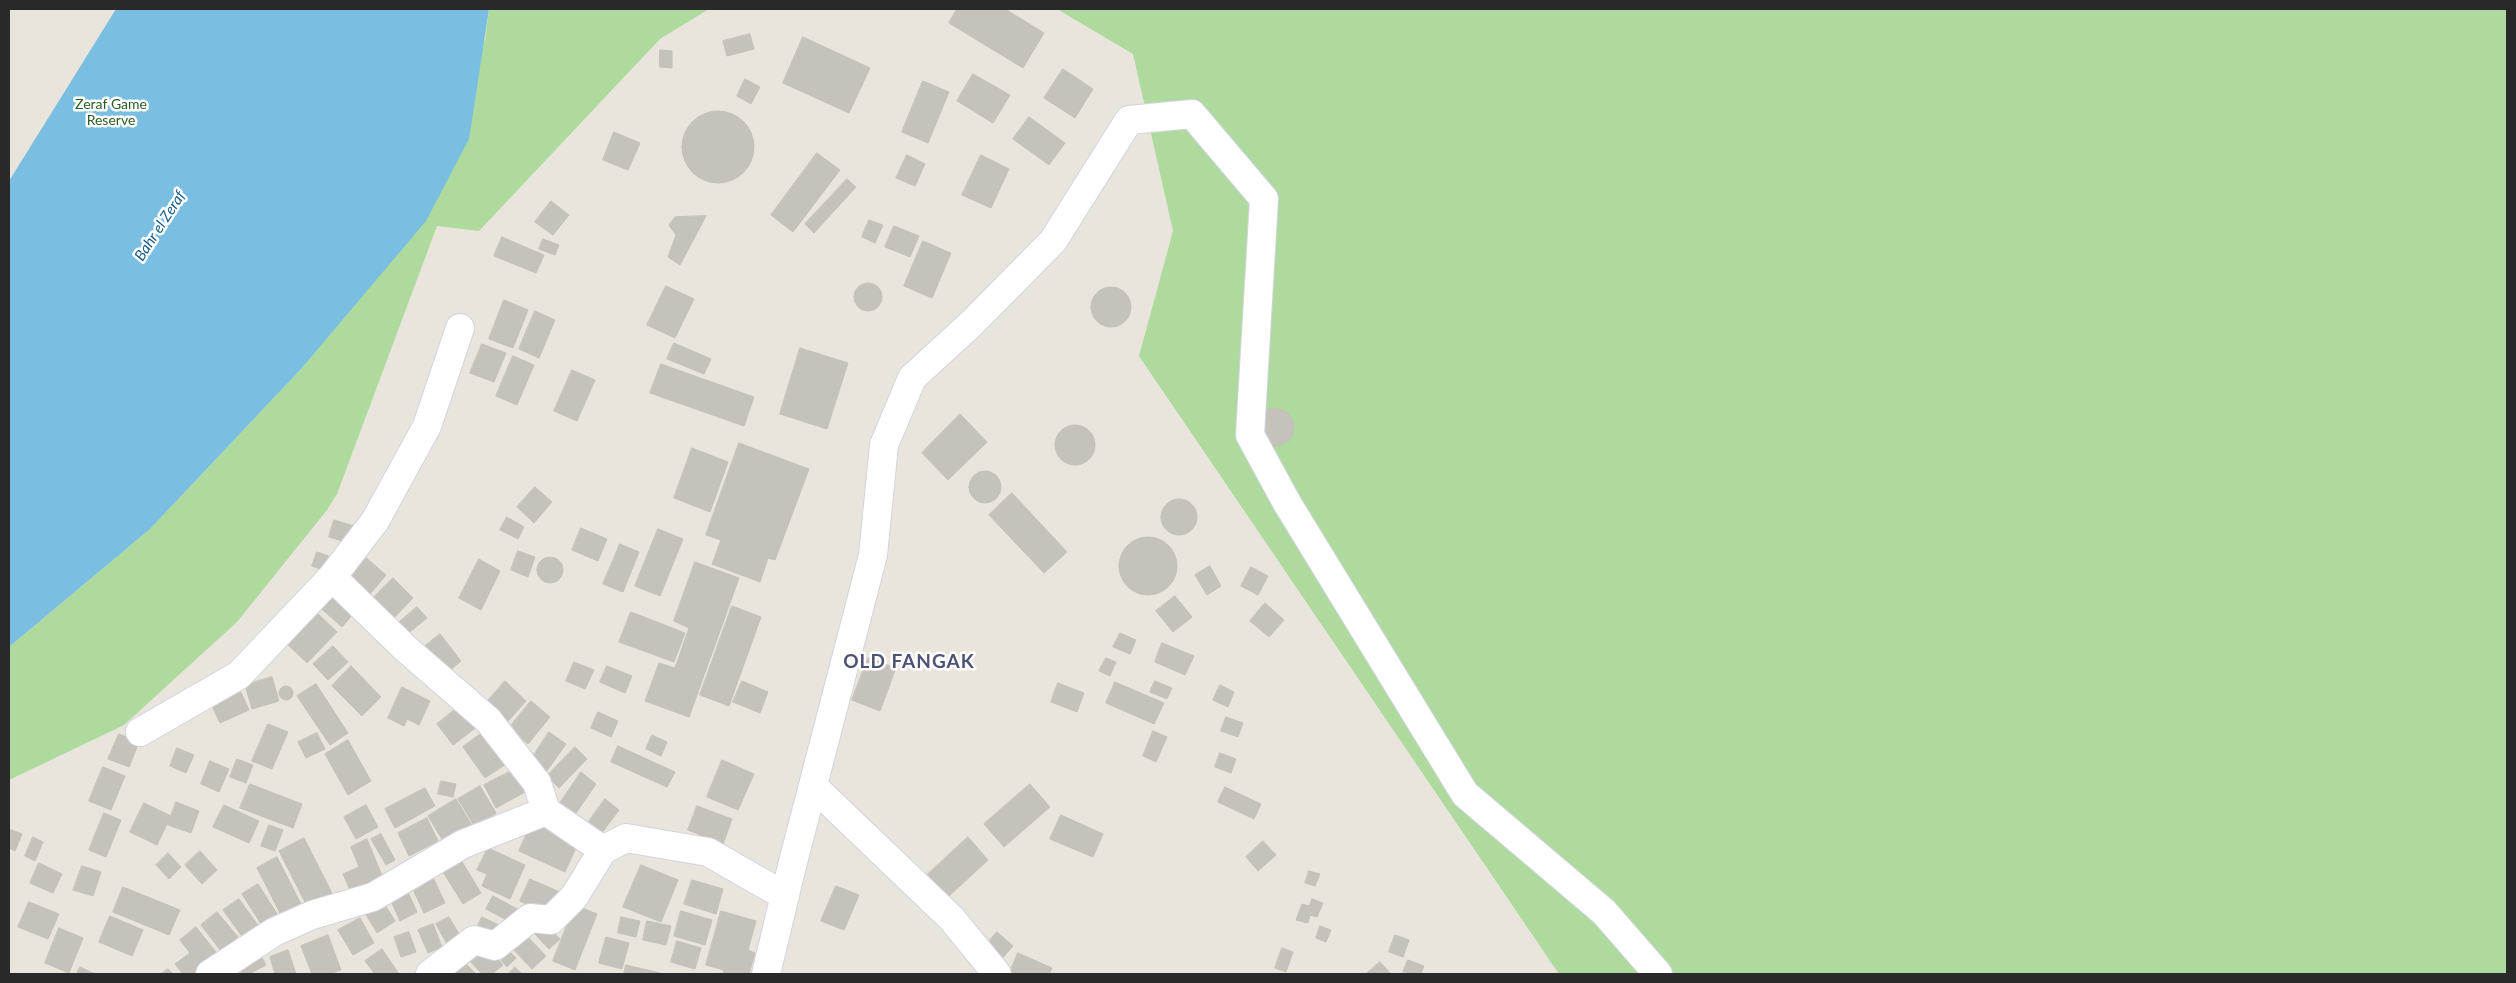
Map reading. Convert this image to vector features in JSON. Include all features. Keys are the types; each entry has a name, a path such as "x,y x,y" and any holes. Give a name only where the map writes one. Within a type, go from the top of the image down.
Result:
{"street":[{"path":"766,974 873,555 884,446 912,378 972,323 1053,241 1129,120 1192,114 1264,199 1250,434 1282,494 1465,794 1604,912 1658,974"},
{"path":"140,732 239,675 332,577 376,521 427,426 460,328"},
{"path":"332,577 405,648 488,720 537,783 546,811 603,850"},
{"path":"813,786 952,919 997,974"},
{"path":"210,974 274,932 312,916 373,897 463,844 546,811"},
{"path":"430,974 474,940 495,946 530,918 551,920 574,897 603,850 626,838 708,852 785,896"}],"green space":[{"path":"489,9 709,9 660,39 479,231 437,226 337,494 327,510 237,622 124,725 9,780 9,647 150,529 301,369 358,300 485,40"},
{"path":"1057,9 2507,9 2507,974 1559,974 1139,356 1173,231 1133,54"}],"water":[{"name":"Bahr el Zeraf","path":"116,9 489,9 469,139 426,221 301,369 150,529 9,647 9,181"}],"building":[{"path":"957,9 1005,9 1044,33 1023,68 949,23"},
{"path":"750,34 754,49 727,56 723,41"},
{"path":"803,37 870,68 849,113 783,83"},
{"path":"660,50 672,51 672,68 660,67"},
{"path":"1063,69 1093,89 1075,118 1044,98"},
{"path":"973,74 1010,95 993,123 957,101"},
{"path":"745,79 760,87 751,104 737,96"},
{"path":"923,81 949,92 928,143 902,132"},
{"path":"718,111 738,117 748,127 754,147 748,167 738,177 718,183 698,177 688,167 682,147 688,127 698,117"},
{"path":"1029,117 1065,143 1049,165 1013,139"},
{"path":"614,132 640,143 628,170 603,160"},
{"path":"817,153 840,170 793,232 771,215"},
{"path":"907,155 925,164 915,186 896,178"},
{"path":"981,155 1009,169 991,208 962,195"},
{"path":"847,179 856,187 814,233 805,224"},
{"path":"551,201 569,215 553,235 535,222"},
{"path":"706,216 680,265 668,257 676,235 669,225 675,217"},
{"path":"869,220 883,225 875,243 862,237"},
{"path":"894,226 919,236 910,257 885,247"},
{"path":"502,237 544,255 536,273 494,256"},
{"path":"543,239 559,245 555,255 539,249"},
{"path":"923,241 951,253 932,298 904,286"},
{"path":"868,283 878,287 882,297 878,307 868,311 858,307 854,297 858,287"},
{"path":"666,286 694,299 675,338 647,325"},
{"path":"1111,287 1125,293 1131,307 1125,321 1111,327 1097,321 1091,307 1097,293"},
{"path":"504,300 528,310 513,348 489,339"},
{"path":"535,311 555,320 539,358 519,349"},
{"path":"674,343 711,359 704,374 667,359"},
{"path":"482,344 506,353 494,382 470,373"},
{"path":"800,348 848,363 827,429 780,414"},
{"path":"513,356 534,365 517,405 496,396"},
{"path":"661,364 754,397 744,426 650,393"},
{"path":"572,370 595,380 577,421 554,411"},
{"path":"1271,408 1288,413 1294,424 1289,441 1278,446 1266,444 1260,416"},
{"path":"960,414 987,442 948,480 922,453"},
{"path":"1079,425 1086,428 1092,434 1095,445 1094,453 1086,462 1079,465 1071,465 1064,462 1056,453 1055,441 1058,434 1067,426"},
{"path":"739,443 809,469 775,560 768,558 760,582 712,564 721,540 706,535"},
{"path":"692,448 728,462 710,512 674,498"},
{"path":"985,471 991,472 996,476 1000,481 1000,493 996,498 991,502 985,503 979,502 974,498 970,493 969,487 970,481 974,476 979,472"},
{"path":"535,487 552,502 534,523 517,507"},
{"path":"1012,493 1067,552 1044,573 989,515"},
{"path":"1179,499 1186,500 1192,504 1196,510 1196,524 1192,530 1186,534 1179,535 1172,534 1166,530 1162,524 1161,517 1162,510 1166,504 1172,500"},
{"path":"507,517 524,527 518,539 500,530"},
{"path":"334,520 354,526 349,543 329,537"},
{"path":"581,528 607,539 598,561 572,550"},
{"path":"658,529 683,539 660,596 635,586"},
{"path":"1148,537 1159,539 1169,545 1175,555 1177,566 1175,577 1169,587 1159,593 1148,595 1137,593 1127,587 1121,577 1119,566 1121,555 1127,545 1137,539"},
{"path":"620,544 639,552 623,592 603,584"},
{"path":"518,551 535,557 528,577 511,570"},
{"path":"317,552 331,557 326,571 312,566"},
{"path":"364,556 386,575 366,599 344,579"},
{"path":"550,557 559,561 563,570 559,579 550,583 541,579 537,570 541,561"},
{"path":"479,559 500,571 481,610 459,598"},
{"path":"695,562 739,578 689,717 645,701 659,663 675,668 689,628 674,621"},
{"path":"1210,566 1221,586 1207,595 1195,575"},
{"path":"1251,567 1268,576 1258,595 1241,586"},
{"path":"393,578 413,598 388,624 368,603"},
{"path":"331,585 358,608 342,627 315,603"},
{"path":"1175,596 1192,617 1173,632 1156,611"},
{"path":"1265,603 1284,620 1269,637 1250,621"},
{"path":"732,606 761,617 729,706 700,695"},
{"path":"417,607 427,618 406,635 397,624"},
{"path":"314,610 337,632 307,663 284,641"},
{"path":"631,612 685,633 674,662 619,642"},
{"path":"1120,633 1136,640 1130,654 1113,647"},
{"path":"440,634 461,661 442,677 420,650"},
{"path":"1162,643 1194,656 1185,675 1155,662"},
{"path":"333,646 348,662 328,680 313,664"},
{"path":"868,658 896,668 880,711 852,700"},
{"path":"1106,658 1116,662 1110,676 1099,671"},
{"path":"574,662 594,670 585,689 566,681"},
{"path":"351,666 381,697 362,716 332,686"},
{"path":"607,666 632,676 625,693 600,682"},
{"path":"272,677 279,701 252,709 245,685"},
{"path":"505,681 526,701 502,728 481,709"},
{"path":"742,681 768,692 760,713 733,702"},
{"path":"1155,681 1172,688 1167,699 1150,692"},
{"path":"1115,682 1164,703 1154,724 1106,703"},
{"path":"1058,683 1084,693 1077,712 1051,702"},
{"path":"316,684 348,733 330,745 297,696"},
{"path":"1220,685 1234,692 1228,707 1213,700"},
{"path":"283,686 289,686 293,693 289,700 283,700 279,696 279,690"},
{"path":"402,687 430,701 419,725 407,719 404,726 388,718"},
{"path":"241,692 249,710 220,723 212,706"},
{"path":"531,701 550,717 528,744 509,728"},
{"path":"462,704 478,726 453,745 437,724"},
{"path":"598,712 618,721 611,737 591,728"},
{"path":"1226,717 1243,723 1238,737 1221,731"},
{"path":"268,724 288,732 272,769 252,761"},
{"path":"1153,731 1167,737 1156,762 1143,756"},
{"path":"483,732 506,764 485,778 463,747"},
{"path":"549,732 566,744 544,775 528,764"},
{"path":"317,733 325,749 306,758 298,742"},
{"path":"119,734 139,742 129,767 108,759"},
{"path":"652,735 667,742 661,756 646,749"},
{"path":"348,740 371,781 348,795 325,754"},
{"path":"618,746 675,772 667,787 611,762"},
{"path":"575,747 587,759 559,788 547,776"},
{"path":"177,748 194,755 186,773 170,766"},
{"path":"1220,753 1236,759 1231,773 1215,767"},
{"path":"237,759 253,765 246,783 230,777"},
{"path":"722,760 754,774 738,810 707,797"},
{"path":"210,761 229,769 219,792 201,784"},
{"path":"103,767 125,776 111,810 89,801"},
{"path":"513,770 525,792 496,808 484,785"},
{"path":"581,772 596,784 572,819 556,809"},
{"path":"441,781 456,784 453,797 438,794"},
{"path":"250,784 302,804 293,828 240,808"},
{"path":"1030,784 1050,807 1004,847 984,824"},
{"path":"480,786 496,813 475,827 458,799"},
{"path":"1225,787 1261,804 1254,819 1218,802"},
{"path":"425,788 435,806 395,828 385,809"},
{"path":"456,799 473,827 445,844 428,816"},
{"path":"605,799 619,810 595,842 582,831"},
{"path":"176,802 199,811 191,833 168,825"},
{"path":"144,803 171,816 157,845 130,832"},
{"path":"224,805 259,821 249,843 213,827"},
{"path":"366,805 378,827 356,839 344,817"},
{"path":"697,806 732,819 723,844 688,830"},
{"path":"104,813 121,820 106,857 89,850"},
{"path":"1061,815 1103,834 1093,857 1050,839"},
{"path":"427,818 438,841 409,856 398,833"},
{"path":"532,822 578,843 565,872 519,851"},
{"path":"269,825 283,830 275,851 261,846"},
{"path":"9,829 22,834 15,851 9,848"},
{"path":"381,834 395,860 386,865 371,839"},
{"path":"33,837 43,842 35,861 25,856"},
{"path":"968,837 988,860 948,897 927,875"},
{"path":"304,838 333,895 308,908 279,851"},
{"path":"367,839 383,878 351,892 343,874 359,867 351,847"},
{"path":"1263,841 1276,855 1258,871 1246,857"},
{"path":"488,848 525,865 510,899 482,886 487,874 477,870"},
{"path":"200,851 217,870 202,884 185,865"},
{"path":"168,853 181,867 169,879 156,865"},
{"path":"277,857 301,904 281,915 257,868"},
{"path":"461,860 481,893 463,904 443,872"},
{"path":"39,863 62,874 53,893 30,883"},
{"path":"641,865 678,880 661,922 623,907"},
{"path":"82,866 101,872 93,896 73,890"},
{"path":"1309,871 1320,874 1315,886 1305,883"},
{"path":"431,873 445,903 424,913 410,883"},
{"path":"530,879 560,892 549,915 520,901"},
{"path":"692,880 723,889 716,914 684,904"},
{"path":"258,884 279,917 263,927 242,894"},
{"path":"405,886 417,912 400,921 388,894"},
{"path":"836,886 859,895 844,930 821,921"},
{"path":"123,887 180,910 169,935 113,912"},
{"path":"493,896 521,911 514,924 486,909"},
{"path":"239,899 260,928 244,939 223,910"},
{"path":"1312,899 1323,903 1317,917 1310,915 1308,923 1296,920 1302,904 1309,906"},
{"path":"382,900 395,921 377,933 364,911"},
{"path":"29,902 59,914 48,939 18,927"},
{"path":"575,905 597,914 575,970 553,961"},
{"path":"681,911 712,920 705,945 674,936"},
{"path":"721,911 756,921 748,950 755,953 749,974 723,974 724,970 706,965"},
{"path":"217,912 238,937 221,951 201,925"},
{"path":"110,916 143,930 132,956 99,942"},
{"path":"449,917 462,939 448,946 436,924"},
{"path":"482,917 501,926 492,945 473,935"},
{"path":"621,917 640,921 636,937 618,933"},
{"path":"360,918 374,943 353,955 338,930"},
{"path":"541,920 560,939 549,949 531,930"},
{"path":"647,921 671,926 666,945 643,940"},
{"path":"433,924 442,947 428,953 418,930"},
{"path":"1320,926 1331,930 1326,942 1316,938"},
{"path":"196,927 220,957 198,974 183,974 175,964 190,953 180,940"},
{"path":"59,928 83,938 69,973 45,963"},
{"path":"409,932 416,952 401,957 394,937"},
{"path":"997,932 1013,946 1000,961 984,947"},
{"path":"525,934 546,956 532,969 511,947"},
{"path":"328,935 341,970 329,974 312,974 301,946"},
{"path":"1395,935 1409,940 1403,957 1389,952"},
{"path":"606,937 629,943 622,969 599,963"},
{"path":"677,941 701,948 695,969 671,962"},
{"path":"485,944 503,965 492,974 482,974 468,959"},
{"path":"502,944 516,958 507,967 494,952"},
{"path":"1282,948 1293,952 1286,972 1275,968"},
{"path":"382,949 399,974 375,974 365,961"},
{"path":"258,950 266,965 249,974 242,974 236,961"},
{"path":"288,950 296,974 275,974 270,957"},
{"path":"1018,953 1052,968 1049,974 1009,974"},
{"path":"1408,960 1424,966 1421,974 1403,972"},
{"path":"1380,962 1391,974 1366,974"},
{"path":"465,963 476,974 454,974"},
{"path":"626,965 660,973 660,974 624,974"},
{"path":"80,967 95,974 77,974"},
{"path":"515,967 522,974 508,974"},
{"path":"168,969 173,974 161,974"}],"district":[{"name":"OLD FANGAK","path":"909,662"}],"park label":[{"name":"Zeraf Game Reserve","path":"111,112"}]}
